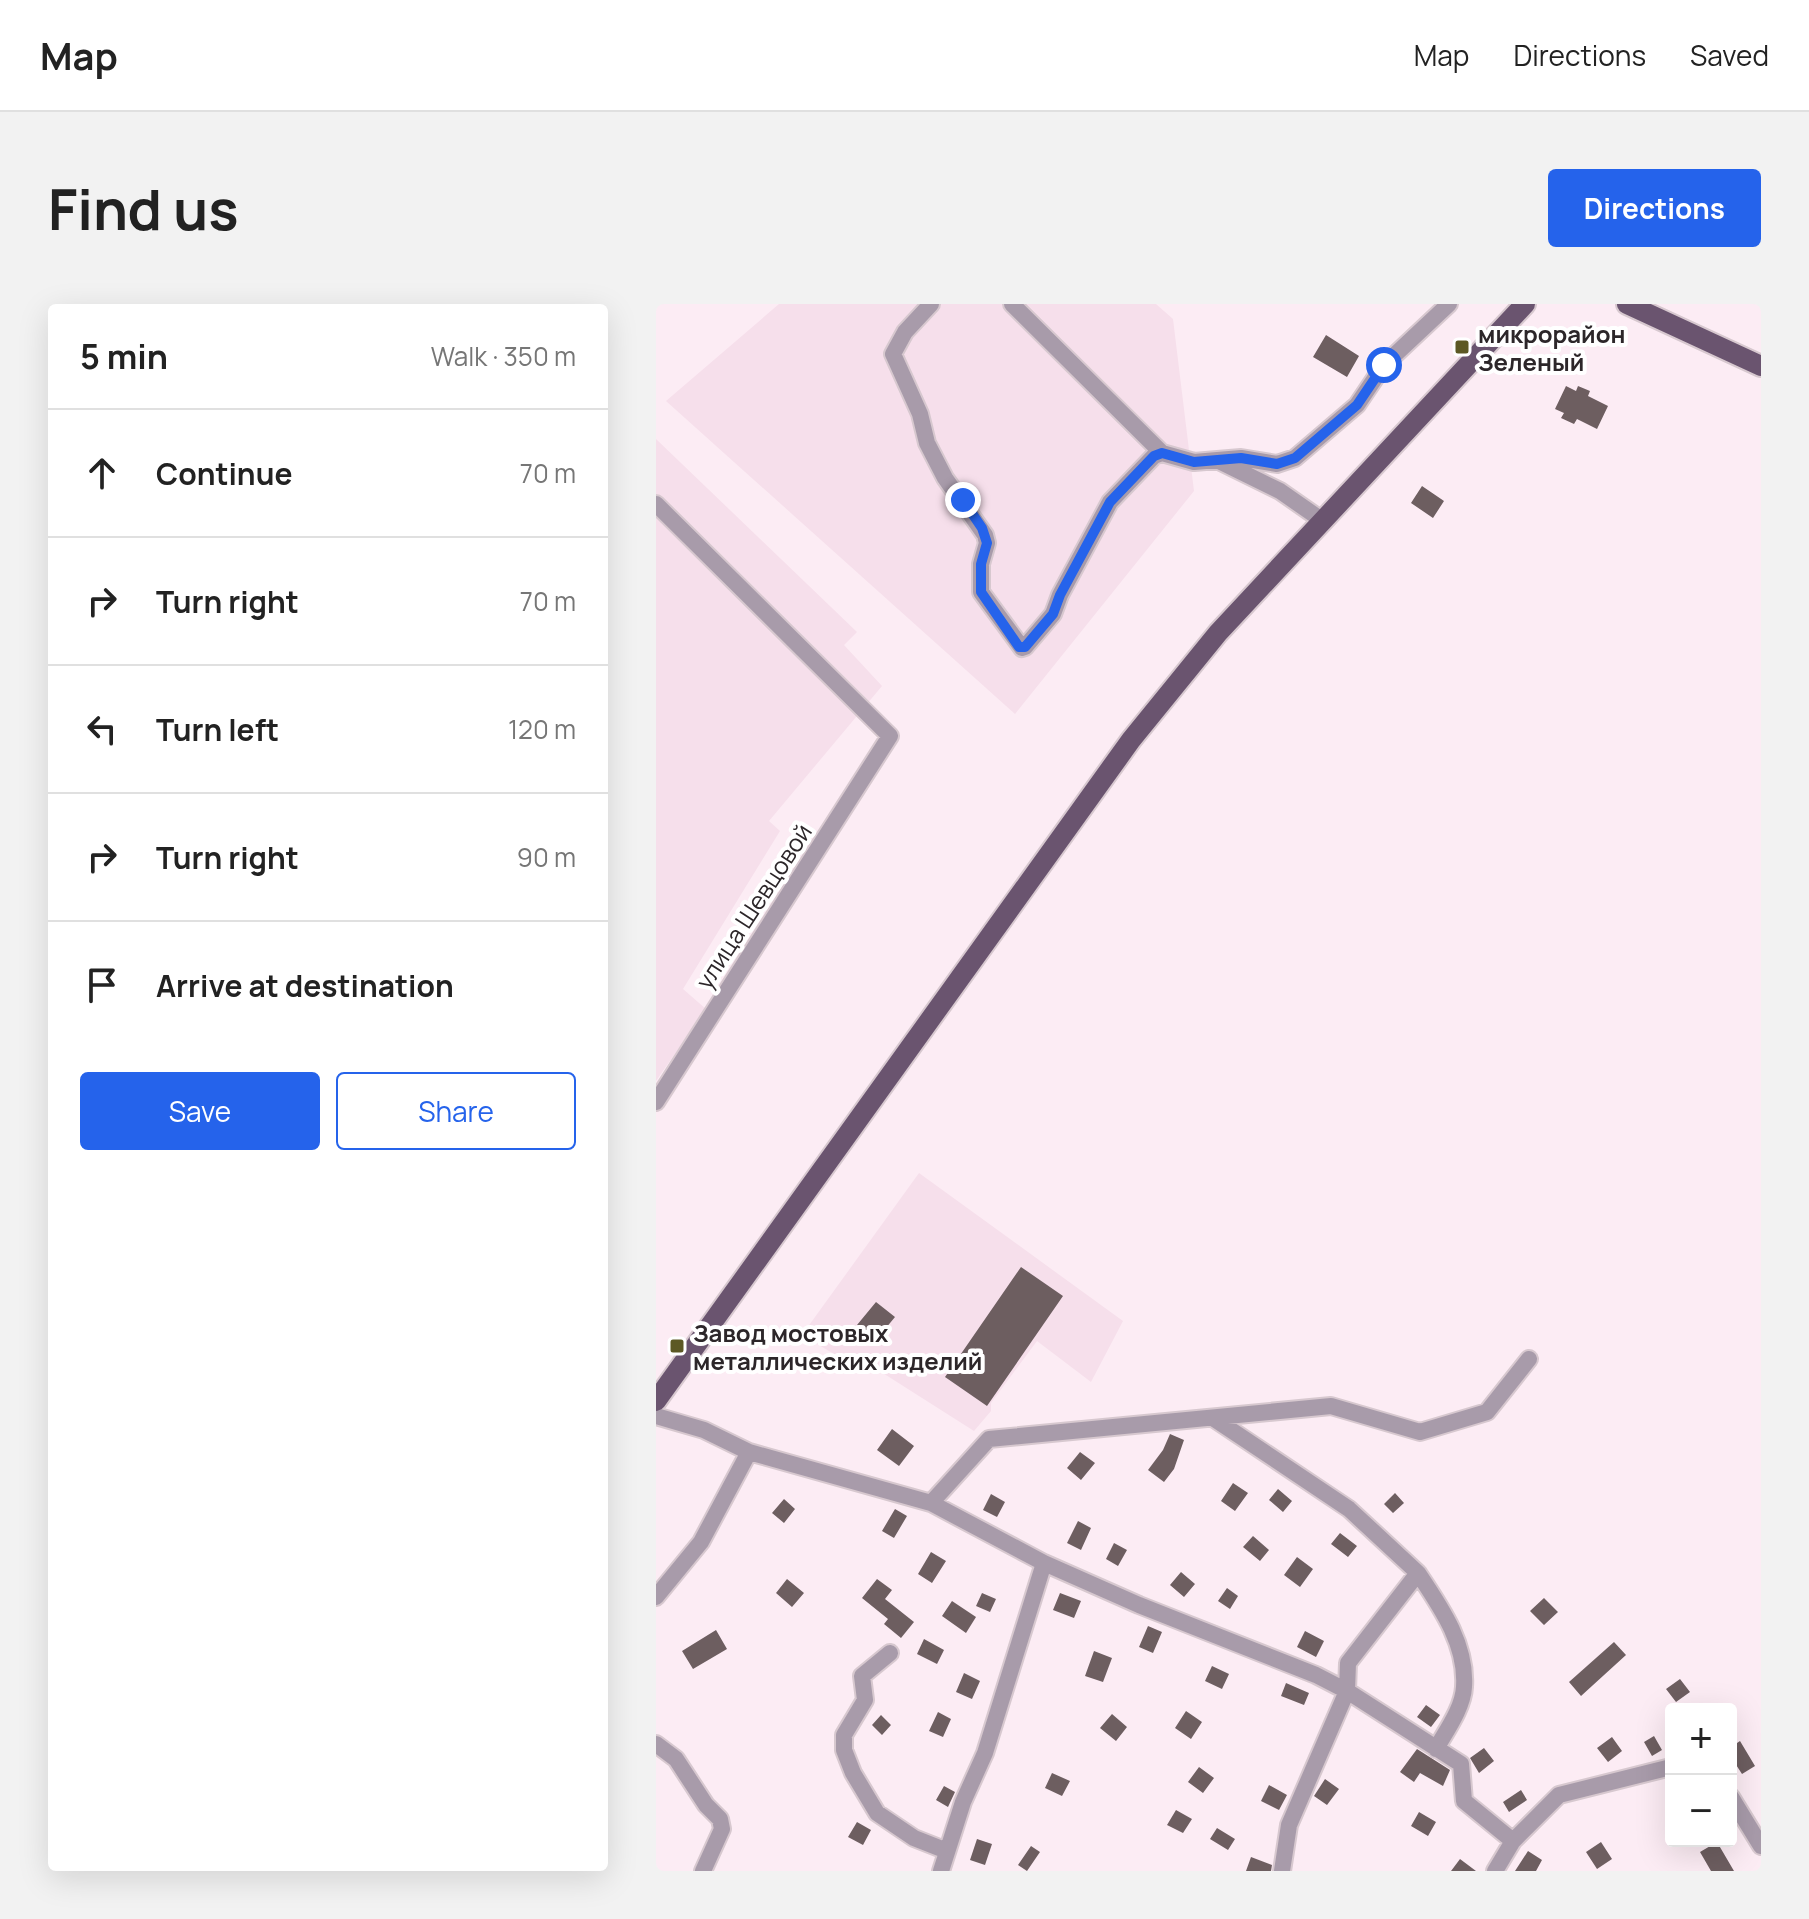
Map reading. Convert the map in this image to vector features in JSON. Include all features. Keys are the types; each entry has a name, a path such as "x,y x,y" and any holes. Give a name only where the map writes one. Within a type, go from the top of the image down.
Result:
{"main road":[{"path":"656,1401 1131,740 1218,633 1525,304"},
{"path":"1627,304 1761,366"}],"street":[{"path":"931,304 905,332 893,354 920,414 927,443 945,478 985,535 987,543 981,564 981,592 1019,647 1025,647 1053,614 1110,502 1154,456 1162,453"},
{"path":"1012,304 1162,453 1194,462 1241,458 1277,464 1295,458 1357,405 1384,365 1449,304"},
{"path":"1217,460 1280,491 1323,521"},
{"name":"улица Шевцовой","path":"656,504 890,736 656,1102"},
{"path":"931,1503 989,1439 1331,1406 1420,1432 1487,1412 1529,1359"},
{"path":"656,1416 704,1430 749,1452 931,1503 1044,1563 1139,1605 1316,1675 1347,1691 1461,1764 1464,1801 1513,1841"},
{"path":"1213,1418 1349,1509 1418,1573 1446,1616 1460,1651 1464,1688 1456,1713 1436,1749"},
{"path":"656,1597 701,1542 749,1452"},
{"path":"941,1871 963,1802 985,1753 1044,1563"},
{"path":"1282,1871 1289,1825 1347,1691 1348,1663 1418,1573"},
{"path":"890,1653 862,1676 865,1700 844,1735 844,1750 853,1773 877,1813 914,1838 947,1851"},
{"path":"656,1744 676,1759 706,1805 720,1819 722,1829 703,1871"},
{"path":"1495,1871 1513,1841 1559,1795 1665,1768"},
{"path":"1737,1807 1761,1846"}],"shaded area":[{"path":"779,304 1156,304 1173,319 1194,491 1015,714 666,401"},
{"path":"656,439 857,632 844,645 882,686 769,821 780,831 683,989 706,1009 656,1081"},
{"path":"919,1173 1123,1321 1091,1382 1037,1341 991,1403 991,1411 974,1431 867,1363 861,1370 802,1335"}],"building":[{"path":"1326,335 1359,356 1347,377 1313,357"},
{"path":"1566,386 1576,391 1578,386 1590,391 1588,396 1608,406 1597,429 1577,419 1574,424 1561,418 1564,413 1555,409"},
{"path":"1422,486 1444,501 1433,518 1411,503"},
{"path":"1021,1267 1063,1296 987,1406 945,1377"},
{"path":"876,1302 895,1317 876,1340 857,1325"},
{"path":"892,1429 914,1446 899,1466 877,1450"},
{"path":"1170,1434 1184,1440 1174,1469 1164,1482 1148,1470"},
{"path":"1080,1452 1095,1463 1081,1480 1067,1468"},
{"path":"1233,1483 1248,1493 1235,1511 1221,1501"},
{"path":"1278,1489 1292,1501 1283,1512 1269,1500"},
{"path":"1395,1493 1404,1503 1393,1513 1384,1504"},
{"path":"991,1494 1005,1502 997,1517 983,1510"},
{"path":"784,1499 795,1509 784,1523 772,1513"},
{"path":"895,1509 907,1516 894,1538 882,1531"},
{"path":"1078,1521 1091,1528 1081,1550 1067,1543"},
{"path":"1340,1533 1357,1546 1348,1557 1331,1544"},
{"path":"1253,1536 1269,1550 1260,1561 1243,1547"},
{"path":"1114,1543 1127,1550 1118,1566 1106,1559"},
{"path":"931,1552 946,1561 932,1583 918,1574"},
{"path":"1297,1557 1313,1569 1300,1587 1284,1575"},
{"path":"1181,1572 1195,1584 1184,1597 1170,1585"},
{"path":"787,1579 804,1593 792,1607 776,1593"},
{"path":"877,1579 892,1590 885,1599 914,1622 901,1638 884,1624 888,1619 862,1598"},
{"path":"1227,1588 1238,1596 1230,1609 1218,1601"},
{"path":"982,1593 996,1599 990,1612 976,1606"},
{"path":"1060,1593 1081,1601 1074,1618 1053,1610"},
{"path":"1544,1598 1558,1612 1544,1625 1530,1611"},
{"path":"952,1601 976,1617 966,1633 942,1616"},
{"path":"1148,1626 1162,1632 1153,1653 1139,1647"},
{"path":"716,1630 727,1649 693,1669 682,1651"},
{"path":"1305,1631 1324,1641 1316,1657 1297,1647"},
{"path":"924,1639 944,1650 937,1664 917,1654"},
{"path":"1614,1642 1626,1655 1581,1696 1569,1682"},
{"path":"1094,1651 1112,1658 1103,1682 1085,1676"},
{"path":"1212,1666 1229,1674 1222,1689 1205,1681"},
{"path":"964,1673 980,1681 972,1699 956,1692"},
{"path":"1680,1679 1690,1692 1676,1702 1666,1689"},
{"path":"1286,1683 1309,1693 1304,1705 1281,1696"},
{"path":"1426,1705 1440,1715 1431,1727 1417,1717"},
{"path":"1186,1711 1202,1722 1191,1739 1175,1728"},
{"path":"938,1712 951,1719 943,1737 929,1731"},
{"path":"1112,1714 1127,1727 1116,1741 1100,1728"},
{"path":"881,1715 891,1725 882,1735 872,1725"},
{"path":"1654,1736 1662,1750 1652,1756 1644,1742"},
{"path":"1612,1737 1622,1751 1608,1762 1597,1748"},
{"path":"1740,1741 1755,1766 1742,1774 1737,1766 1737,1743"},
{"path":"1484,1748 1494,1761 1479,1773 1470,1758"},
{"path":"1417,1749 1450,1770 1443,1786 1420,1773 1414,1782 1400,1772"},
{"path":"1199,1767 1214,1778 1203,1793 1188,1782"},
{"path":"1052,1773 1070,1781 1062,1796 1045,1788"},
{"path":"1325,1779 1339,1789 1327,1805 1314,1796"},
{"path":"1269,1785 1287,1795 1279,1810 1261,1801"},
{"path":"944,1786 955,1792 948,1807 936,1800"},
{"path":"1521,1790 1527,1800 1509,1812 1503,1802"},
{"path":"1176,1810 1192,1819 1183,1833 1167,1825"},
{"path":"1419,1812 1436,1822 1428,1836 1411,1826"},
{"path":"857,1822 871,1830 863,1845 848,1837"},
{"path":"1217,1828 1235,1839 1228,1850 1210,1839"},
{"path":"977,1839 992,1844 985,1865 970,1860"},
{"path":"1601,1842 1612,1859 1597,1869 1586,1852"},
{"path":"1031,1846 1040,1852 1027,1871 1018,1865"},
{"path":"1708,1847 1720,1847 1734,1871 1711,1871 1700,1852"},
{"path":"1528,1851 1542,1860 1536,1871 1515,1871"},
{"path":"1251,1857 1272,1865 1271,1871 1246,1871"},
{"path":"1460,1859 1476,1871 1451,1871"}],"place":[{"name":"микрорайон Зеленый","path":"1462,347"},
{"name":"Завод мостовых металлических изделий","path":"677,1346"}],"route":[{"path":"963,500 982,528 987,543 981,564 981,592 1022,648 1053,614 1072,571 1110,502 1154,456 1162,453 1194,462 1241,458 1277,464 1295,458 1357,405 1384,365"}]}
